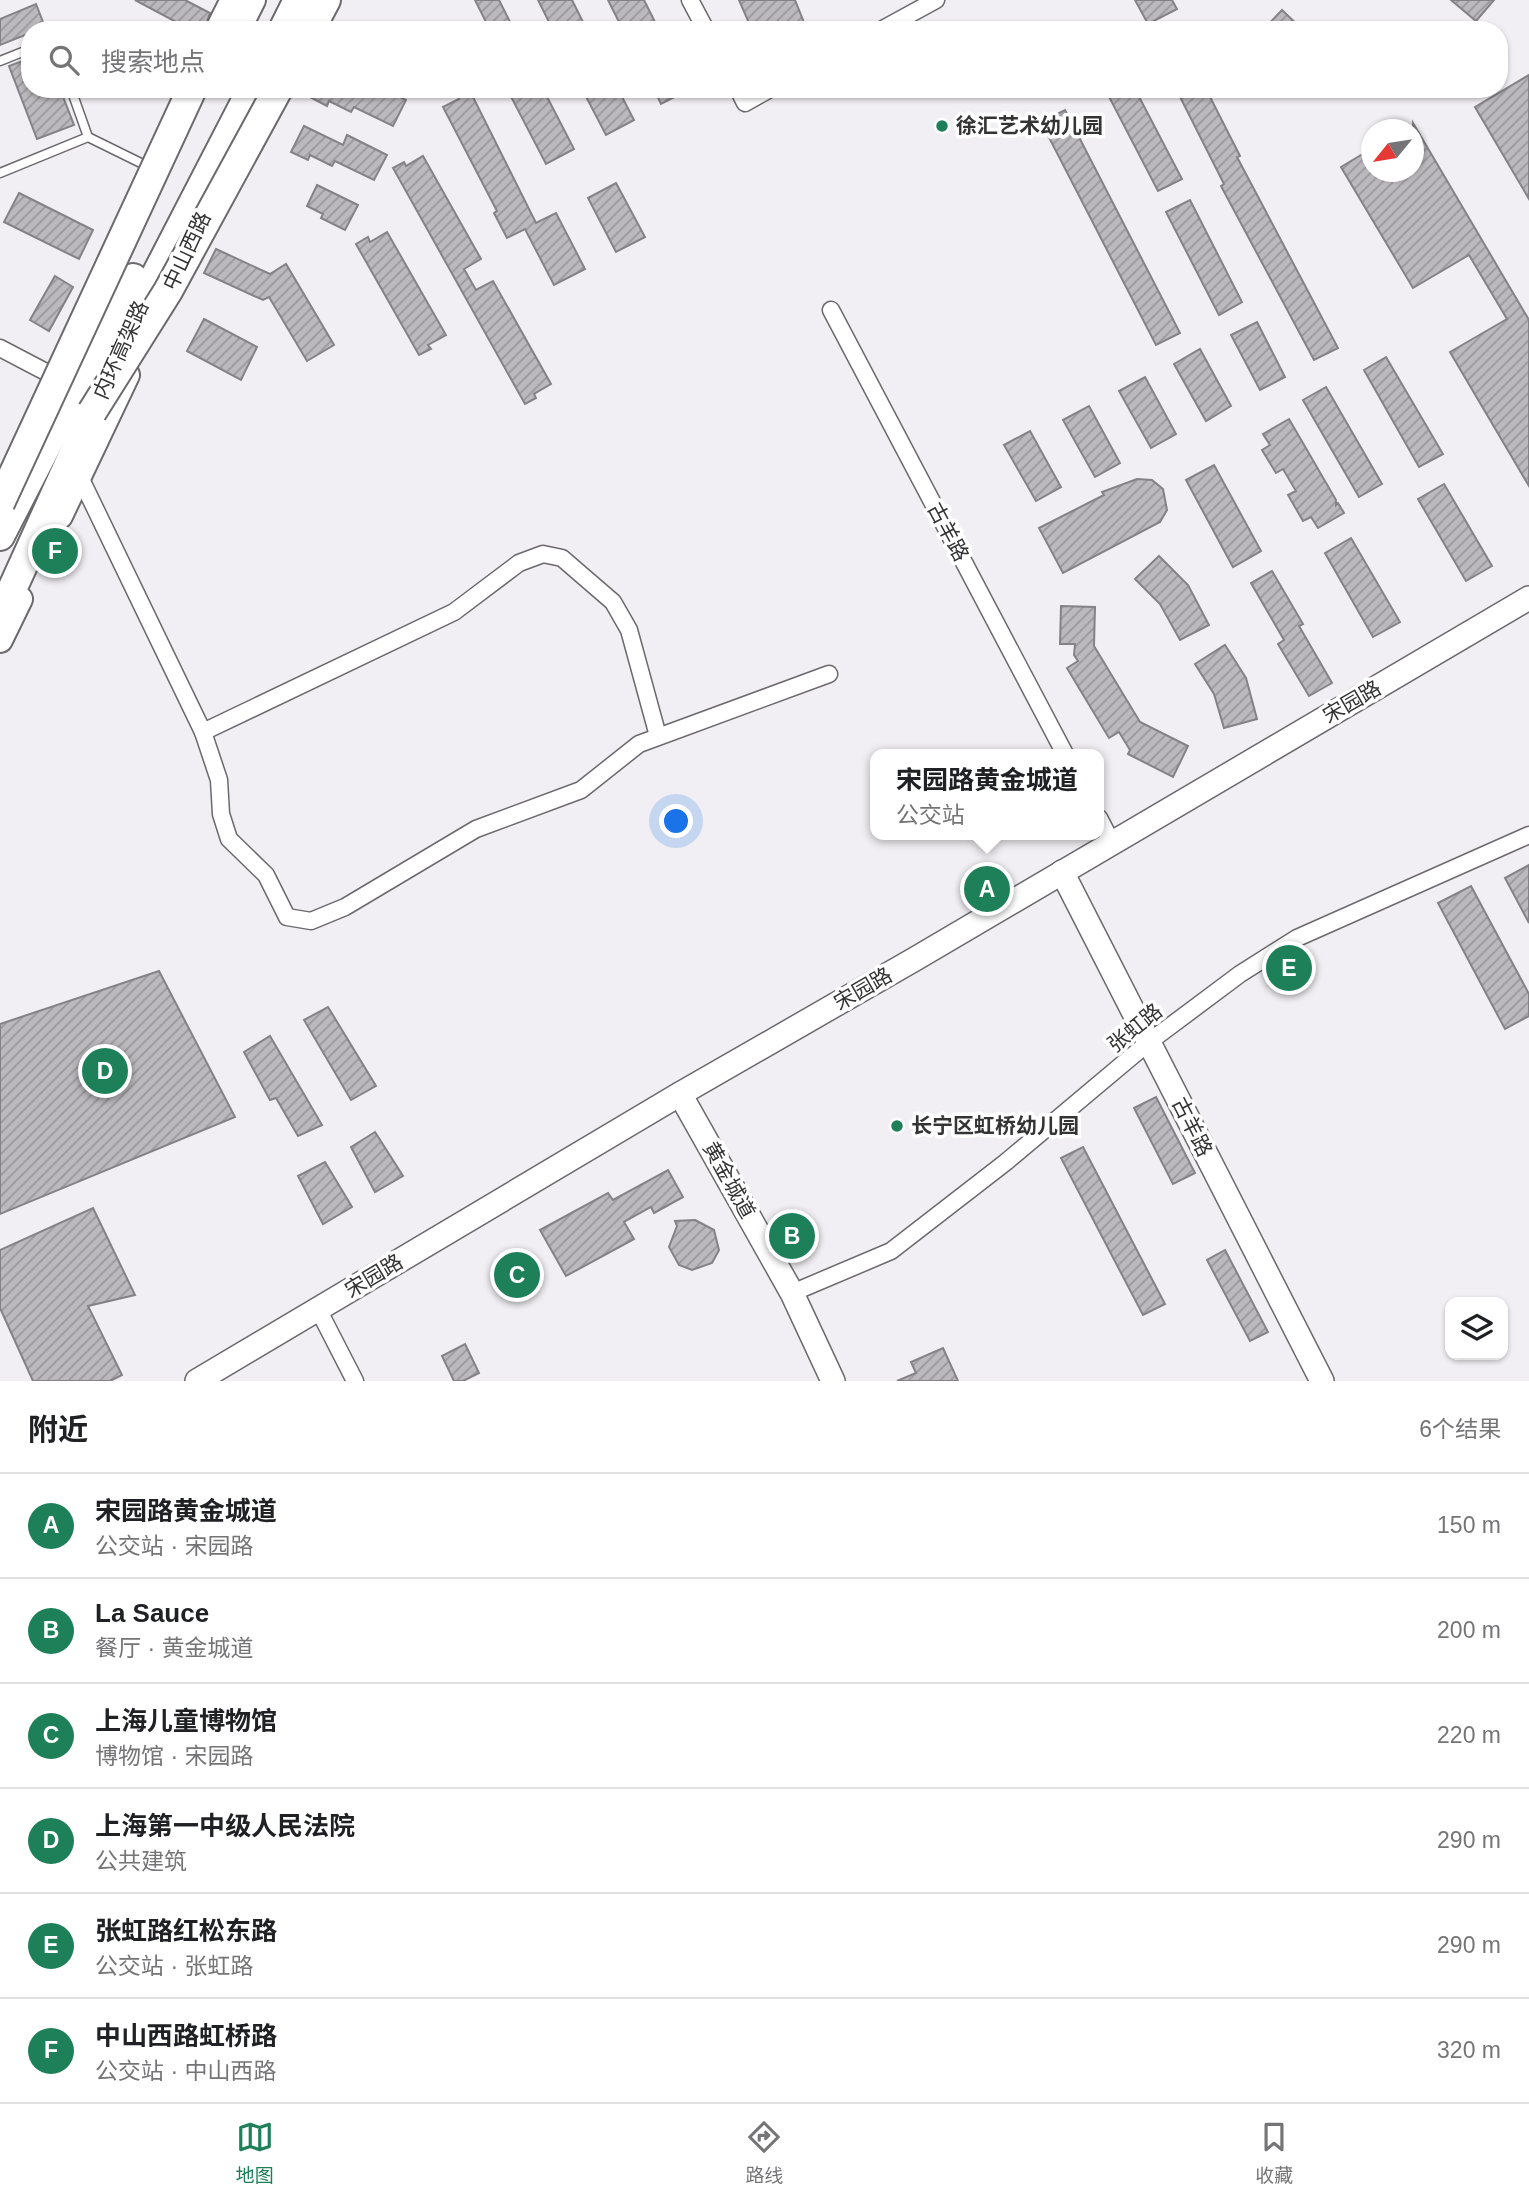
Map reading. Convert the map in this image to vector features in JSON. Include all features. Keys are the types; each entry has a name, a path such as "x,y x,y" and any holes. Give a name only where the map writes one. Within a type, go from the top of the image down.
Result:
{"highway":[{"path":"231,21 247,7 277,0"},
{"path":"288,21 298,0"},
{"path":"315,21 326,0"},
{"path":"0,504 188,98"},
{"name":"内环高架路","path":"0,536 226,98"},
{"name":"内环高架路","path":"0,616 143,300 247,98"},
{"path":"92,412 168,291 273,98"}],"main road":[{"path":"298,21 308,0"},
{"path":"0,504 65,383 202,98"},
{"name":"中山西路","path":"0,640 50,537 83,482 136,357 260,98"},
{"name":"宋园路","path":"197,1381 680,1094 1529,598"},
{"name":"古羊路","path":"1062,872 1322,1381"},
{"name":"黄金城道","path":"680,1094 792,1293 833,1381"}],"street":[{"path":"690,0 701,21"},
{"path":"898,21 936,0"},
{"name":"古羊路","path":"831,310 1062,749"},
{"path":"0,348 65,383"},
{"path":"83,482 203,732 219,780 220,814 229,839 265,875 288,917 311,921 345,907 476,830 581,790 639,744 829,674"},
{"path":"203,732 454,612 519,563 543,554 562,558 613,602 629,631 659,736"},
{"path":"1104,828 1112,843"},
{"name":"张虹路","path":"792,1293 891,1251 1006,1162 1149,1042 1240,974 1297,938 1529,835"},
{"path":"318,1310 355,1381"}],"lane":[{"path":"0,61 21,53"},
{"path":"74,98 88,137 164,174"},
{"path":"0,173 88,137"}],"building":[{"path":"135,0 185,0 210,13 207,21 174,21"},
{"path":"475,0 499,0 510,21 486,21"},
{"path":"538,0 572,0 582,21 548,21"},
{"path":"608,0 644,0 654,21 618,21"},
{"path":"739,0 795,0 803,21 748,21"},
{"path":"1135,0 1172,0 1177,9 1154,21 1146,21"},
{"path":"1451,0 1494,0 1476,21"},
{"path":"36,4 43,21 21,21 21,37 0,45 0,19"},
{"path":"1282,10 1294,21 1272,21"},
{"path":"21,61 21,97 9,66"},
{"path":"1529,75 1529,199 1475,107 1490,98 1508,98 1508,87"},
{"path":"21,98 64,98 74,125 37,139"},
{"path":"312,98 406,100 393,126 354,107 351,112 329,101 327,106"},
{"path":"474,98 536,223 556,213 585,269 554,285 525,229 507,238 494,213 497,211 443,107 459,99"},
{"path":"512,98 548,98 574,149 546,164"},
{"path":"587,98 623,98 634,120 606,135"},
{"path":"658,98 673,98 661,104"},
{"path":"1110,98 1140,98 1182,179 1158,191"},
{"path":"1181,98 1211,98 1240,156 1237,157 1338,348 1314,360 1221,186 1224,184"},
{"path":"1065,110 1180,333 1156,345 1041,122"},
{"path":"304,126 343,145 347,135 387,155 374,180 335,161 332,166 310,155 308,160 291,152"},
{"path":"1424,142 1529,320 1529,486 1450,352 1507,319 1469,255 1413,288 1341,167 1361,155 1361,182 1424,182"},
{"path":"423,156 481,259 464,269 476,290 493,281 551,384 534,394 536,398 525,404 393,168 404,162 406,166"},
{"path":"616,183 645,237 616,252 588,198"},
{"path":"317,185 358,205 345,230 321,218 323,214 307,206"},
{"path":"19,193 93,230 79,259 4,222"},
{"path":"1190,200 1242,302 1219,315 1166,212"},
{"path":"387,232 446,335 428,345 431,349 419,355 356,244 368,237 370,242"},
{"path":"216,249 270,274 286,264 334,345 307,361 269,297 263,300 204,273"},
{"path":"55,276 73,287 49,331 30,320"},
{"path":"204,319 257,347 241,380 187,351"},
{"path":"1257,322 1285,377 1260,390 1231,335"},
{"path":"1200,349 1231,406 1206,421 1174,364"},
{"path":"1386,357 1443,454 1419,467 1364,370"},
{"path":"1145,377 1176,434 1151,448 1119,391"},
{"path":"1326,387 1382,484 1359,497 1303,400"},
{"path":"1089,406 1120,463 1095,477 1063,420"},
{"path":"1289,419 1336,500 1336,505 1338,503 1344,513 1318,528 1311,517 1303,521 1288,495 1296,491 1283,469 1276,473 1262,450 1270,445 1263,434"},
{"path":"1030,431 1061,487 1036,501 1004,445"},
{"path":"1214,465 1261,551 1233,567 1186,480"},
{"path":"1137,479 1152,480 1163,489 1167,510 1160,522 1063,573 1039,528 1104,495 1102,492"},
{"path":"1444,484 1492,566 1466,581 1418,499"},
{"path":"1351,538 1400,622 1373,637 1325,553"},
{"path":"1159,556 1188,585 1209,625 1180,640 1160,604 1135,579"},
{"path":"1272,571 1303,624 1299,626 1332,683 1309,696 1278,644 1284,640 1251,583"},
{"path":"1061,606 1095,607 1094,646 1140,722 1188,746 1173,777 1128,754 1130,750 1119,732 1109,738 1067,668 1078,661 1074,655 1075,644 1060,644"},
{"path":"1225,645 1246,678 1257,719 1224,728 1214,694 1195,664"},
{"path":"1529,865 1529,923 1505,878"},
{"path":"1471,886 1529,994 1529,1016 1505,1029 1438,903"},
{"path":"159,971 235,1117 0,1214 0,1024"},
{"path":"328,1007 376,1086 351,1100 304,1020"},
{"path":"270,1036 322,1125 298,1136 276,1098 270,1100 244,1052"},
{"path":"1156,1097 1195,1173 1173,1184 1134,1108"},
{"path":"375,1132 403,1176 375,1192 351,1147"},
{"path":"1083,1147 1165,1304 1143,1315 1061,1158"},
{"path":"325,1162 352,1207 323,1224 298,1176"},
{"path":"668,1170 683,1197 654,1213 651,1207 624,1222 634,1239 566,1276 540,1230 608,1193 613,1200"},
{"path":"93,1208 135,1295 88,1306 122,1375 110,1381 33,1381 0,1308 0,1250"},
{"path":"695,1220 714,1230 719,1250 712,1263 692,1270 679,1265 669,1247 677,1226 675,1221"},
{"path":"1225,1250 1268,1332 1250,1341 1207,1260"},
{"path":"516,1261 525,1265 529,1274 525,1283 516,1287 507,1283 503,1274 507,1265"},
{"path":"465,1344 479,1373 463,1381 454,1381 442,1356"},
{"path":"943,1348 958,1381 897,1381 916,1373 911,1362"}],"place":[{"name":"徐汇艺术幼儿园","path":"942,126"},
{"name":"中山西路虹桥路","path":"55,551"},
{"name":"宋园路黄金城道","path":"987,889"},
{"name":"张虹路红松东路","path":"1289,968"},
{"name":"上海第一中级人民法院","path":"105,1071"},
{"name":"长宁区虹桥幼儿园","path":"897,1126"},
{"name":"La Sauce","path":"792,1236"},
{"name":"上海儿童博物馆","path":"517,1275"}]}
